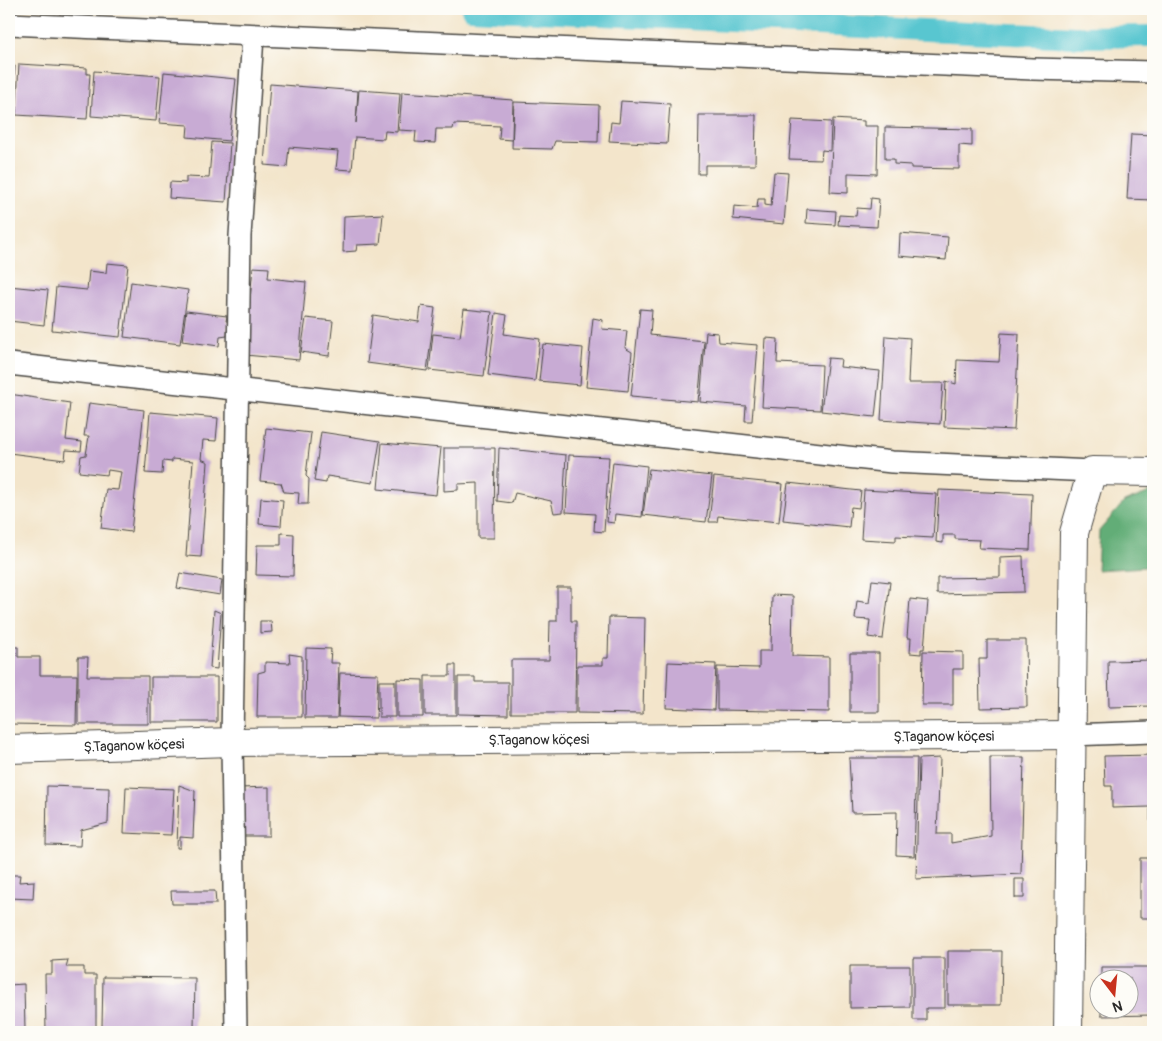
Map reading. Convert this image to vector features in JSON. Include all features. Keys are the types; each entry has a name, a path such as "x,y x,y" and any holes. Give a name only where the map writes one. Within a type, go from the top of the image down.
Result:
{"street":[{"path":"9,24 253,36 1153,72"},
{"path":"236,1032 232,742 240,388 240,236 253,36"},
{"path":"9,364 240,388 892,462 1092,472 1153,472"},
{"path":"1068,1032 1070,734 1074,533 1092,472"},
{"path":"1070,734 1153,732"},
{"name":"Ş.Taganow köçesi","path":"9,750 232,742 1070,734"}],"green space":[{"path":"1153,491 1153,581 1146,567 1097,570 1099,531 1124,502"}],"building":[{"path":"19,64 87,68 87,74 90,74 87,119 16,115"},
{"path":"9,65 15,66 10,139 9,139"},
{"path":"94,71 160,76 156,121 91,116"},
{"path":"164,72 236,79 229,141 187,137 188,125 159,123"},
{"path":"270,84 358,91 356,123 359,90 400,93 397,132 385,131 384,139 355,137 352,170 336,169 338,151 289,147 287,167 264,165"},
{"path":"402,92 513,100 512,140 499,139 500,126 454,124 453,129 436,129 435,143 415,142 416,131 399,130"},
{"path":"621,101 670,104 667,144 609,141 611,122 619,123"},
{"path":"514,102 599,105 598,142 555,141 552,149 512,148"},
{"path":"699,115 756,115 755,165 705,165 705,174 698,174"},
{"path":"833,119 864,121 864,126 878,126 877,174 848,173 848,193 830,192"},
{"path":"792,120 831,122 830,151 822,150 821,160 789,159"},
{"path":"885,127 972,129 972,146 959,145 959,169 911,168 911,165 894,164 894,159 885,159"},
{"path":"1131,134 1153,135 1153,200 1127,199"},
{"path":"212,142 230,143 226,202 169,198 170,182 186,183 186,177 209,178"},
{"path":"774,172 788,173 784,224 733,219 734,206 757,208 758,199 765,199 765,205 771,206"},
{"path":"871,198 879,199 877,227 838,225 839,215 856,216 857,208 870,209"},
{"path":"807,209 836,211 835,225 806,223"},
{"path":"383,214 380,244 357,245 356,251 343,252 344,216"},
{"path":"900,233 948,237 946,260 899,256"},
{"path":"107,263 128,265 120,337 52,330 56,287 87,290 89,271 106,273"},
{"path":"253,267 269,268 268,278 306,282 299,360 245,355"},
{"path":"131,282 188,290 180,344 124,337"},
{"path":"9,286 48,290 44,325 9,321"},
{"path":"421,306 435,308 427,371 367,363 373,315 419,322"},
{"path":"464,309 492,312 484,376 429,370 433,334 460,337"},
{"path":"640,309 652,310 650,335 704,341 698,402 631,396"},
{"path":"186,311 227,316 227,336 220,337 219,346 182,341"},
{"path":"496,313 507,315 504,334 540,339 535,381 488,375"},
{"path":"306,318 333,321 329,356 301,352"},
{"path":"593,318 603,320 602,329 627,331 625,348 632,352 628,391 586,387"},
{"path":"706,332 718,333 719,342 758,345 752,421 745,421 746,406 700,402"},
{"path":"1001,333 1019,334 1014,430 944,427 946,381 956,384 957,360 999,362"},
{"path":"886,336 910,338 908,383 943,383 940,424 881,420"},
{"path":"766,338 778,339 777,363 822,365 820,410 762,407"},
{"path":"543,344 583,348 580,385 539,381"},
{"path":"828,358 841,359 840,367 880,371 875,417 821,411"},
{"path":"9,394 70,403 66,440 82,442 81,451 66,450 65,460 9,453"},
{"path":"89,403 144,410 131,532 101,528 106,489 118,490 121,472 108,470 107,475 79,472 81,456 86,455 89,436 84,436"},
{"path":"150,412 218,418 216,441 203,440 201,459 208,462 201,557 186,556 193,461 172,459 172,462 163,461 162,474 145,473"},
{"path":"266,428 311,433 306,476 309,479 308,504 298,504 299,493 284,492 281,483 260,481"},
{"path":"321,432 380,441 373,483 327,476 326,483 314,481"},
{"path":"382,443 441,448 436,495 378,489"},
{"path":"444,448 495,448 494,538 478,538 478,483 458,484 458,490 444,491"},
{"path":"499,448 566,455 563,512 554,513 551,501 515,493 512,503 497,501"},
{"path":"569,455 609,457 604,532 594,531 595,514 566,512"},
{"path":"613,462 647,466 642,517 615,514 614,523 607,522"},
{"path":"649,469 712,476 706,522 643,515"},
{"path":"714,477 783,484 779,522 718,516 717,522 709,522"},
{"path":"788,483 861,491 859,508 851,507 849,527 783,520"},
{"path":"864,490 936,494 933,538 896,536 896,541 861,539"},
{"path":"939,490 1032,494 1030,550 979,548 980,540 955,539 955,535 943,535 943,543 936,542"},
{"path":"261,498 283,500 281,526 259,524"},
{"path":"281,533 294,534 293,576 256,575 257,545 281,545"},
{"path":"1023,556 1024,592 937,594 937,578 1000,577 1000,557"},
{"path":"180,573 222,580 220,595 177,588"},
{"path":"9,576 11,576 10,591 9,591"},
{"path":"872,580 890,582 883,639 868,637 870,620 855,619 857,601 869,603"},
{"path":"557,587 571,587 571,621 576,621 575,713 511,713 511,660 549,660 550,621 557,621"},
{"path":"772,595 793,596 792,656 829,657 829,712 717,710 717,667 759,668 759,651 771,651"},
{"path":"910,599 928,601 924,649 921,649 921,654 910,653 911,638 907,638"},
{"path":"214,610 221,613 217,669 210,668"},
{"path":"609,617 645,618 643,714 577,713 577,665 603,665 603,658 608,658"},
{"path":"260,621 271,621 272,632 260,633"},
{"path":"987,640 1026,640 1027,707 980,708 979,659 987,659"},
{"path":"10,647 18,647 18,657 40,657 40,675 77,675 76,725 9,724"},
{"path":"306,648 331,649 330,663 339,663 337,718 305,718"},
{"path":"923,651 963,652 963,669 953,669 953,705 922,705"},
{"path":"850,653 879,653 879,712 850,712"},
{"path":"289,654 302,656 302,717 257,717 258,673 265,671 265,662 290,663"},
{"path":"78,657 88,657 87,676 148,676 148,724 78,724"},
{"path":"1153,660 1153,706 1109,707 1108,661"},
{"path":"668,662 716,664 714,710 666,708"},
{"path":"450,665 456,665 456,715 425,715 425,676 450,676"},
{"path":"340,673 378,674 376,718 338,717"},
{"path":"151,677 217,677 217,722 151,722"},
{"path":"458,677 475,677 475,682 508,682 508,715 458,714"},
{"path":"397,679 423,680 423,717 397,717"},
{"path":"379,681 395,681 395,717 379,717"},
{"path":"1153,755 1153,821 1150,821 1150,807 1112,808 1112,786 1105,786 1104,756"},
{"path":"990,757 1024,757 1021,874 916,879 919,759 940,758 937,834 951,834 951,843 991,836"},
{"path":"849,758 917,758 914,856 896,855 897,812 852,813"},
{"path":"179,785 195,791 193,838 180,837 180,848 177,848"},
{"path":"47,786 109,788 108,823 81,830 80,846 46,845"},
{"path":"126,787 174,789 171,835 124,833"},
{"path":"269,787 269,836 240,836 240,788"},
{"path":"1140,858 1153,858 1153,918 1140,918"},
{"path":"9,875 20,875 19,882 34,881 33,899 9,898"},
{"path":"1015,879 1024,879 1024,898 1015,898"},
{"path":"171,891 215,891 216,904 172,904"},
{"path":"948,951 1002,951 1001,1005 948,1005"},
{"path":"913,958 945,958 945,1008 926,1008 926,1020 913,1020"},
{"path":"68,960 66,967 84,967 84,975 96,975 96,1031 46,1032 45,974 52,974 52,961"},
{"path":"850,966 910,966 910,1007 850,1008"},
{"path":"1153,967 1153,1015 1140,1015 1140,968 1101,968"},
{"path":"103,977 195,978 194,1028 102,1027"},
{"path":"24,984 25,1031 9,1031 9,985"}],"waterway":[{"path":"472,9 1075,37 1153,36"}]}
